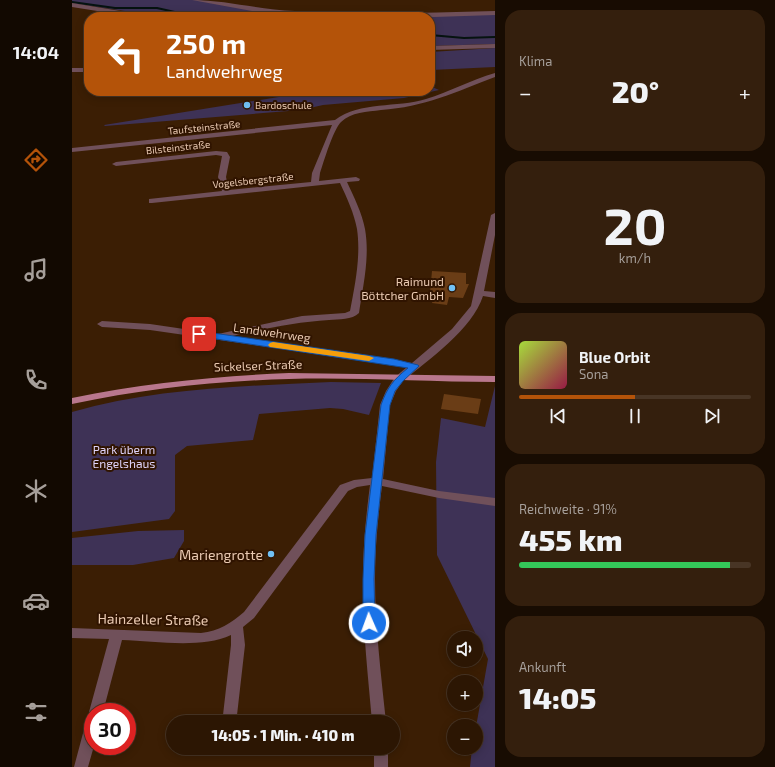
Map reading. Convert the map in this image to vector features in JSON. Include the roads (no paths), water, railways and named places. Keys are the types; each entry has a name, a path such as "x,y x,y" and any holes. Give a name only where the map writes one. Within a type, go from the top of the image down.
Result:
{"main road":[{"name":"Sickelser Straße","path":"72,402 147,387 207,380 289,376 495,379"}],"street":[{"path":"195,0 250,9 284,12"},
{"path":"72,5 115,12"},
{"path":"435,15 495,13"},
{"path":"435,48 495,46"},
{"path":"72,70 84,70"},
{"path":"316,184 316,173 337,122 346,115 354,112 427,101 495,75"},
{"name":"Taufsteinstraße","path":"72,150 337,122"},
{"name":"Bilsteinstraße","path":"116,164 216,153 224,154 226,157 222,177 226,193"},
{"name":"Vogelsbergstraße","path":"152,201 356,179"},
{"path":"214,337 302,319 346,316 354,313 362,254 361,230 356,210 343,181"},
{"path":"378,715 369,605 370,542 385,405 391,390 399,379 455,331 475,306 492,239 495,215"},
{"path":"479,293 495,296"},
{"name":"Landwehrweg","path":"102,324 150,327 414,366"},
{"name":"Hainzeller Straße","path":"72,633 214,637 237,626 249,615 344,488 358,482 377,482 431,493 495,502"},
{"path":"230,715 238,645 237,626"},
{"path":"98,703 117,635"},
{"path":"81,767 84,755"},
{"path":"381,755 381,767"}],"waterway":[{"path":"72,2 115,8 157,8 175,12"},
{"path":"435,35 464,38 495,37"}],"place":[{"name":"Bardoschule","path":"247,105"},
{"name":"Raimund Böttcher GmbH","path":"452,288"},
{"name":"Mariengrotte","path":"271,554"}],"park label":[{"name":"Park überm Engelshaus","path":"124,456"}]}
